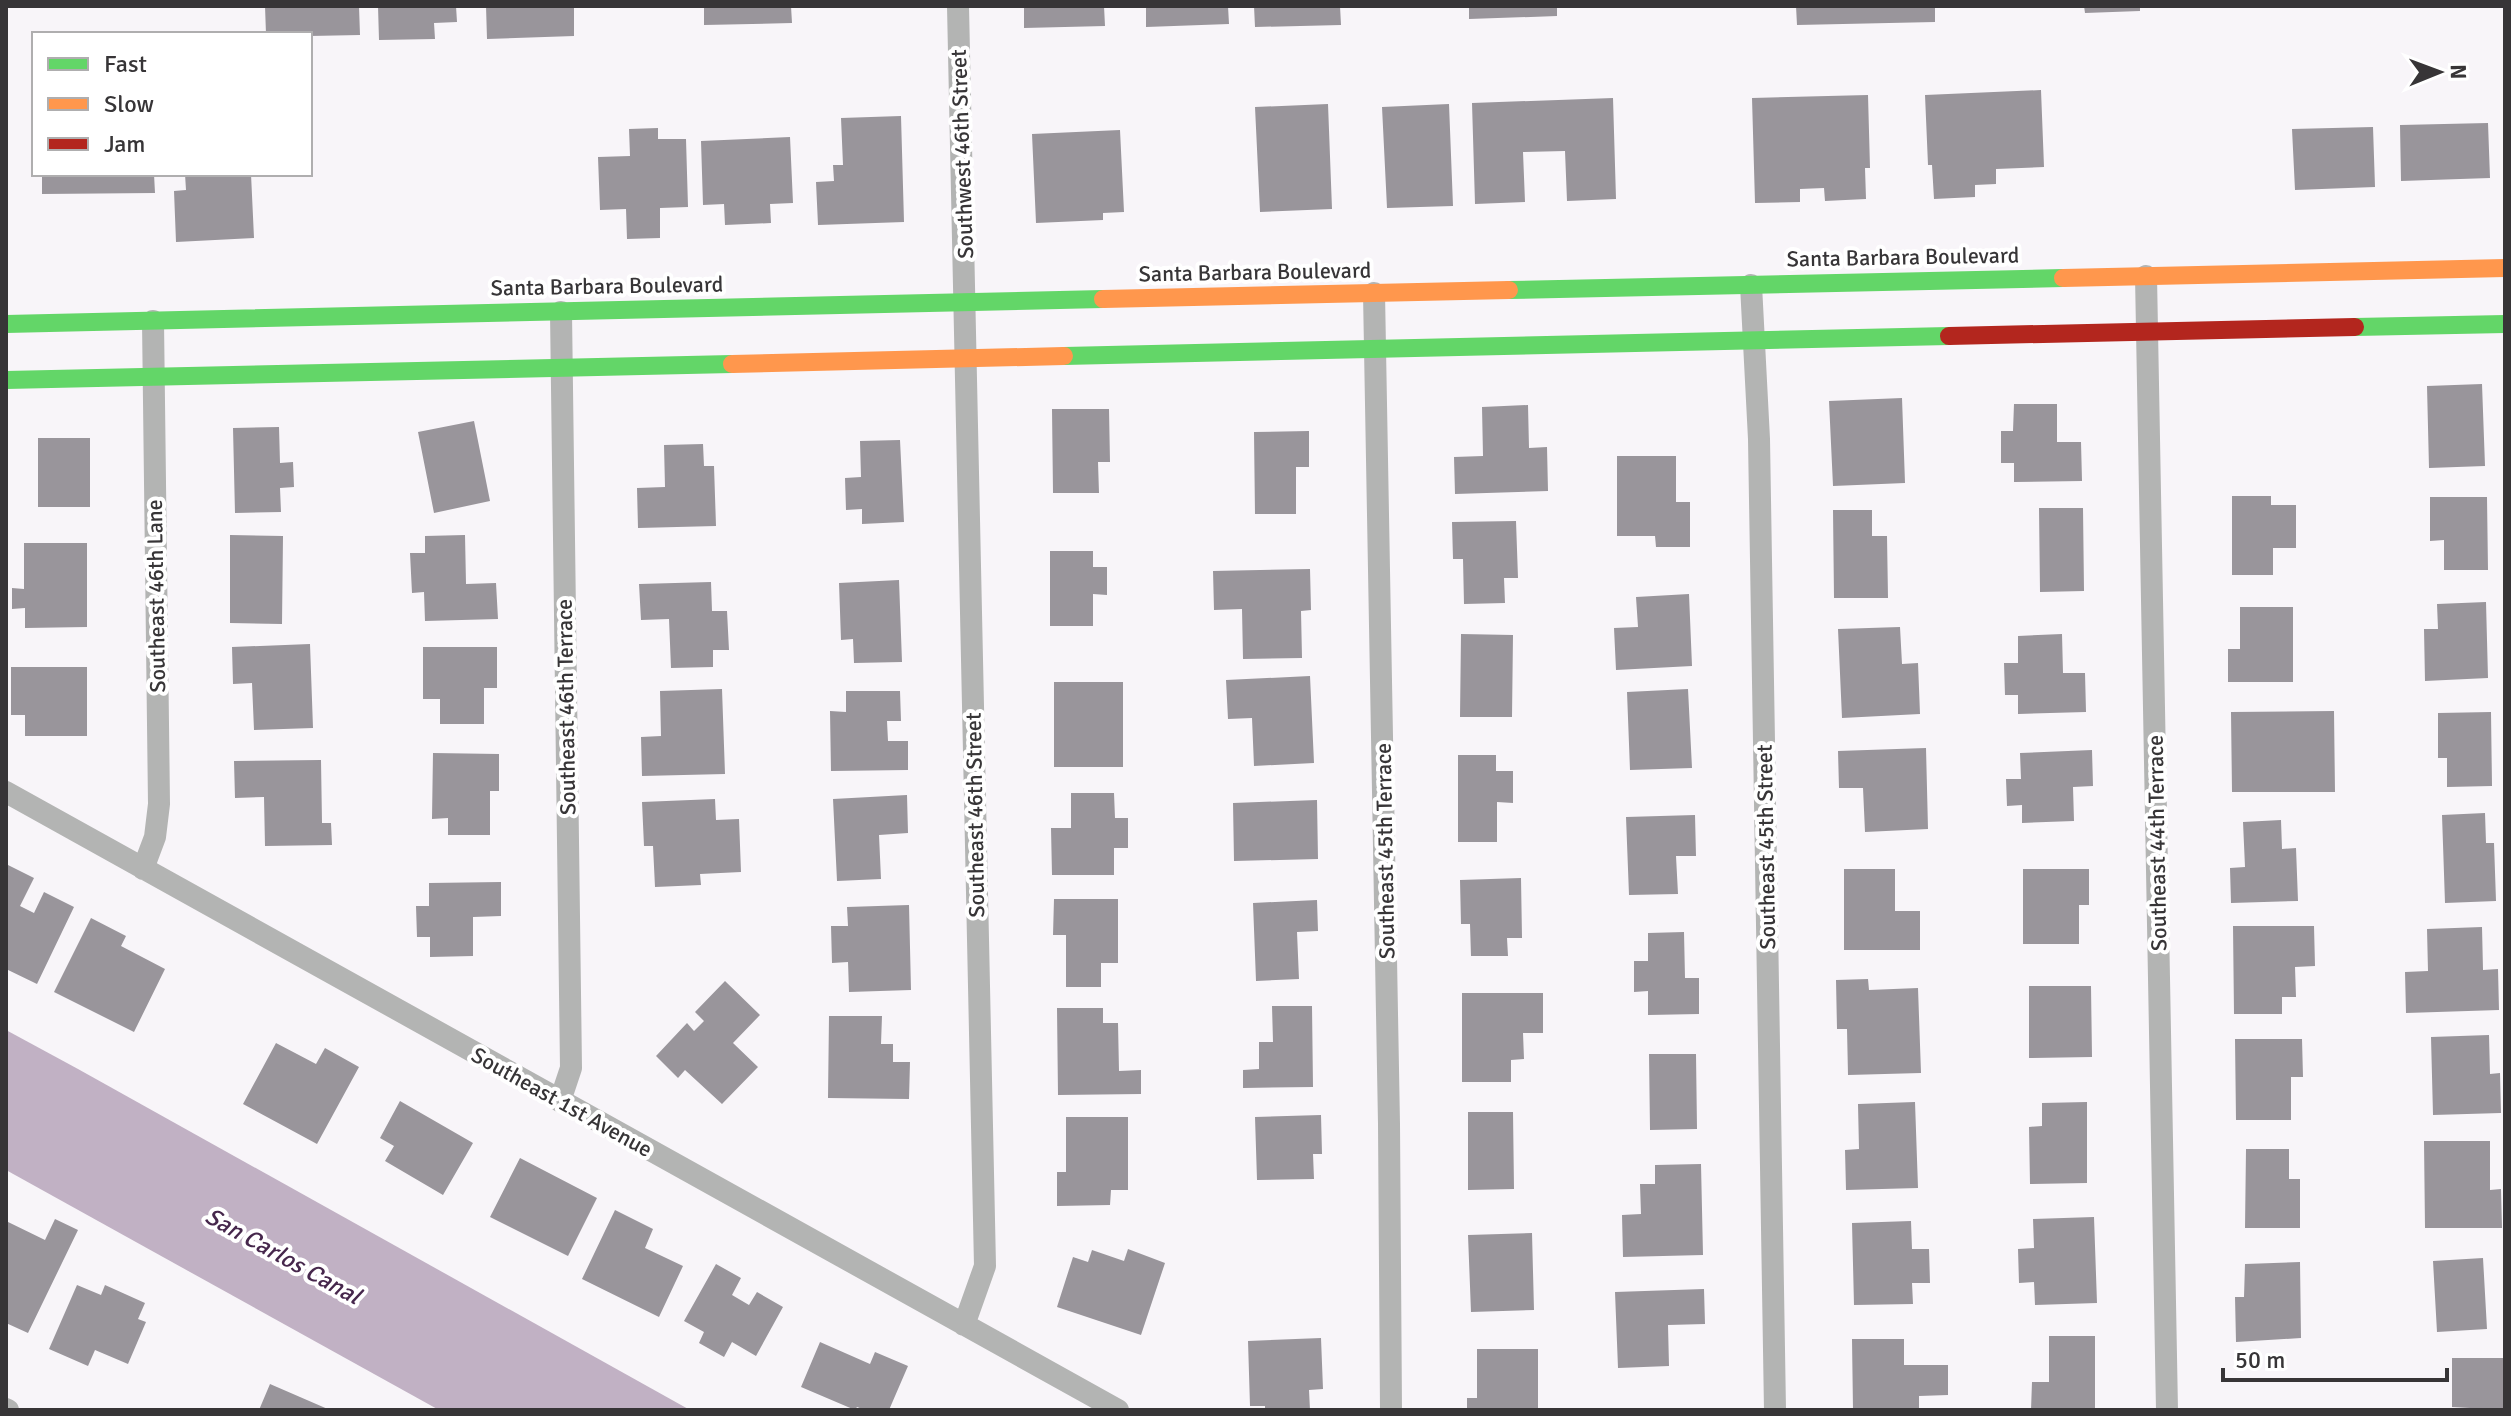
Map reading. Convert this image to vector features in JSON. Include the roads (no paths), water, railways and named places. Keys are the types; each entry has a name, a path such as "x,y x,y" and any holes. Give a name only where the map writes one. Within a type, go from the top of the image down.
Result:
{"main road":[{"name":"Santa Barbara Boulevard","path":"6,324 2505,268"},
{"path":"6,380 2505,324"}],"street":[{"name":"Southwest 46th Street","path":"958,6 966,302"},
{"name":"Southeast 44th Terrace","path":"2146,276 2167,1410"},
{"name":"Southeast 45th Street","path":"1751,285 1759,439 1775,1410"},
{"name":"Southeast 45th Terrace","path":"1374,293 1389,1108 1391,1410"},
{"name":"Southeast 46th Street","path":"964,1325 985,1266 966,302"},
{"name":"Southeast 46th Terrace","path":"560,1101 571,1068 561,312"},
{"name":"Southeast 46th Lane","path":"143,869 155,837 159,804 153,321"},
{"name":"Southeast 1st Avenue","path":"6,792 1118,1410"}],"water":[{"name":"San Carlos Canal","path":"6,1030 690,1410 439,1410 6,1170"}]}
